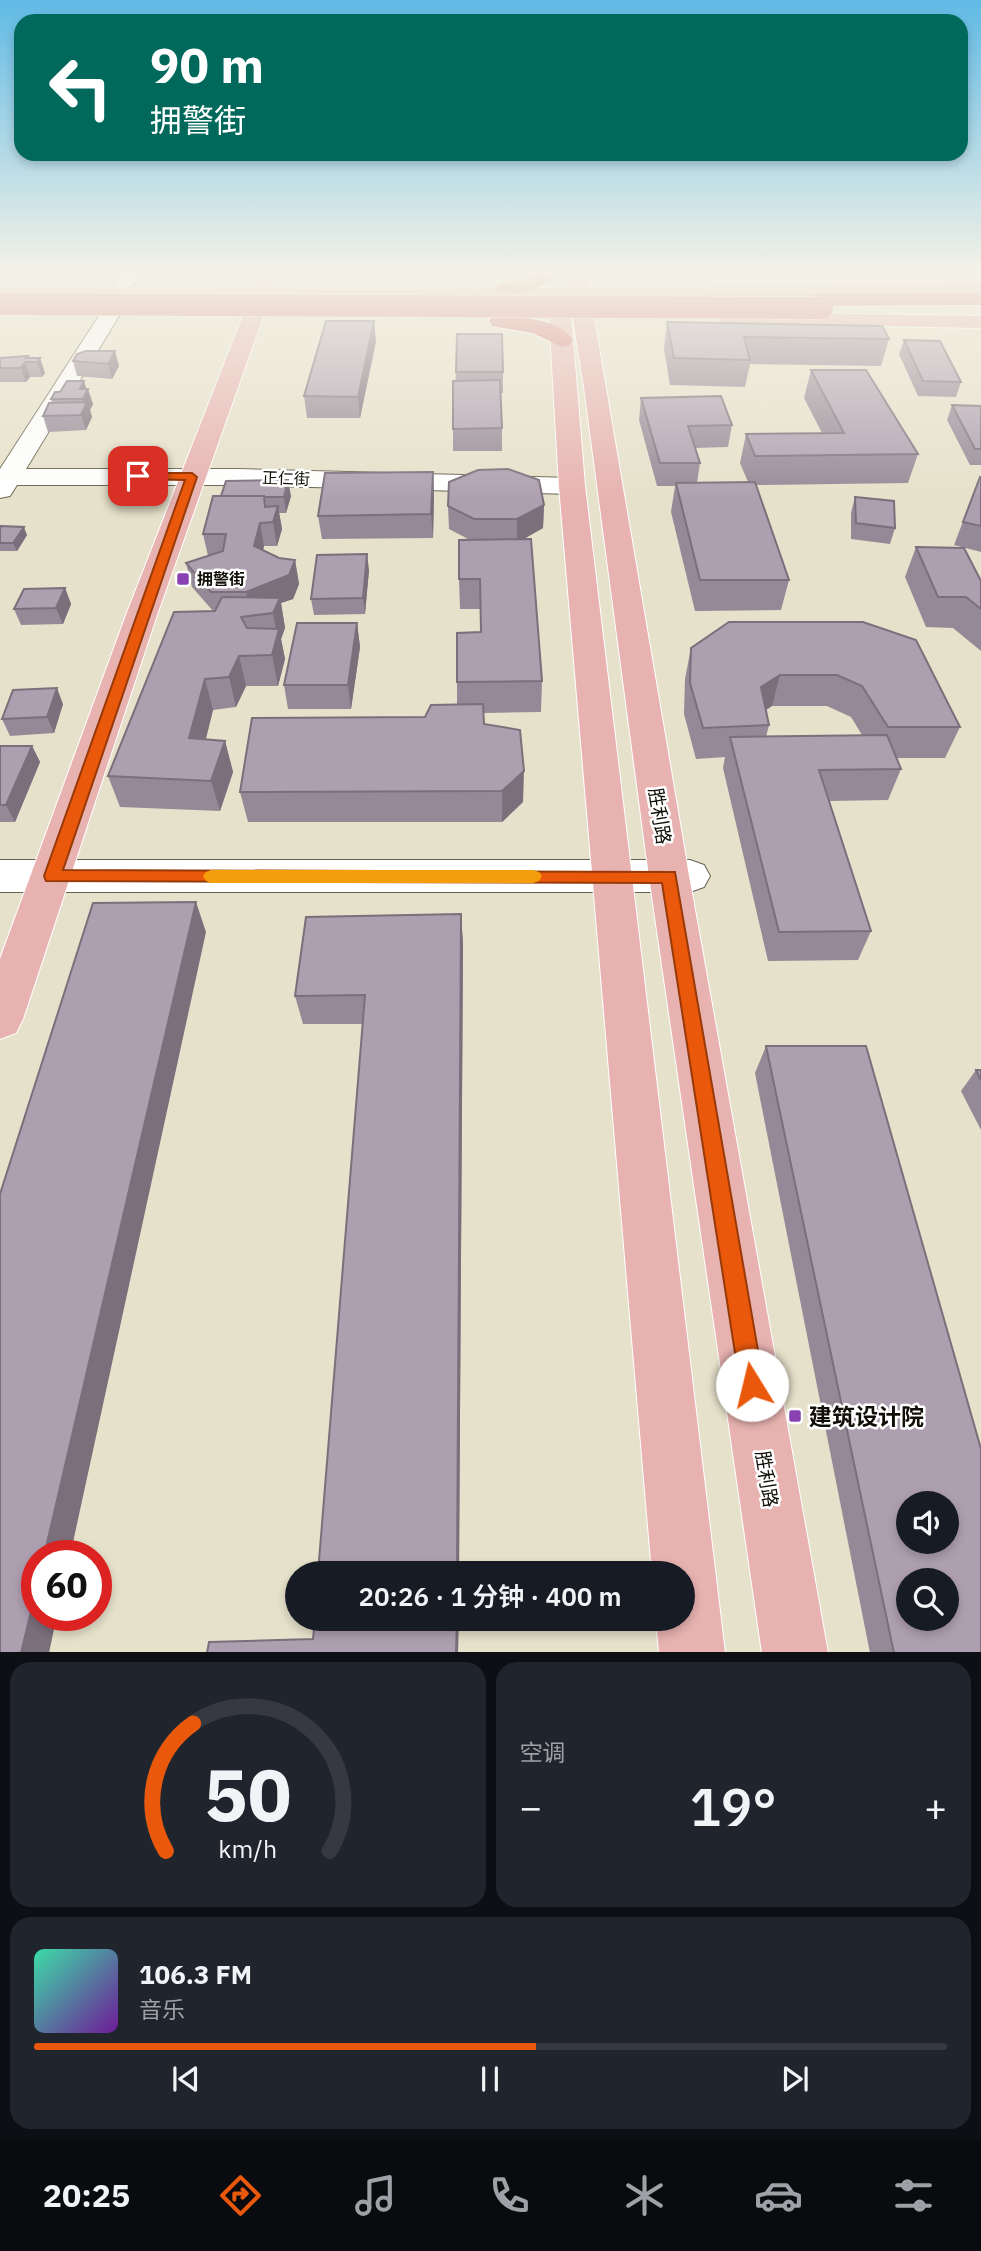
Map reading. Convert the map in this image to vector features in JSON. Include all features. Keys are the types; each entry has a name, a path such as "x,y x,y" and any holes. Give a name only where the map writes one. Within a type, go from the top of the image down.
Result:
{"main road":[{"path":"0,1019 192,477 241,346"},
{"name":"胜利路","path":"569,346 572,486 692,1652"},
{"name":"胜利路","path":"575,346 679,876 795,1652"}],"street":[{"path":"3,481 88,346"},
{"name":"正仁街","path":"3,481 192,477 572,486"},
{"path":"0,876 679,876"}],"building":[{"path":"319,346 369,346 358,397 304,396"},
{"path":"457,346 502,346 503,372 456,372"},
{"path":"672,346 746,346 750,360 674,358"},
{"path":"907,346 943,346 961,382 923,381"},
{"path":"86,351 115,351 108,364 73,361 77,354"},
{"path":"28,356 26,358 40,358 37,362 25,362 21,368 0,368 0,358"},
{"path":"811,370 866,370 918,454 755,456 746,434 844,433"},
{"path":"500,380 502,428 453,429 453,381"},
{"path":"67,381 84,381 80,389 88,389 83,399 51,399 55,392 60,392"},
{"path":"721,396 732,425 688,426 700,463 660,463 641,398"},
{"path":"87,402 81,415 43,416 49,403"},
{"path":"952,405 981,406 981,449 975,449"},
{"path":"508,469 539,480 544,505 517,519 474,519 448,506 449,482 478,470"},
{"path":"433,472 431,514 318,516 325,473"},
{"path":"981,478 981,526 963,522"},
{"path":"288,480 284,497 221,496 226,481"},
{"path":"755,482 789,580 700,580 676,483"},
{"path":"213,496 264,496 265,507 278,506 273,522 260,523 254,546 279,558 295,560 289,575 246,592 211,592 186,563 223,551 226,534 203,534"},
{"path":"855,497 894,501 895,528 856,523"},
{"path":"0,526 24,527 13,543 0,543"},
{"path":"531,539 542,681 457,682 457,633 481,632 480,579 459,579 459,540"},
{"path":"916,547 964,548 981,581 981,609 966,597 938,597"},
{"path":"367,554 363,598 311,599 317,555"},
{"path":"65,588 56,608 14,609 24,589"},
{"path":"222,597 280,598 273,613 241,617 247,628 279,629 272,655 239,656 229,677 205,679 189,738 225,741 211,781 108,776 174,612 215,611"},
{"path":"729,622 863,622 916,640 960,727 888,727 862,686 837,675 780,675 761,687 769,725 703,728 690,683 691,648"},
{"path":"297,623 357,623 348,685 284,685"},
{"path":"57,688 47,717 2,719 13,690"},
{"path":"483,704 484,724 520,730 524,771 502,791 240,792 252,718 425,717 431,705"},
{"path":"887,735 901,769 819,770 871,931 779,932 730,737"},
{"path":"0,746 32,746 6,805 0,805"},
{"path":"196,902 48,1540 21,1540 21,1631 26,1631 21,1652 0,1652 0,1194 93,903"},
{"path":"461,914 457,1561 319,1561 365,995 295,996 306,917"},
{"path":"766,1046 866,1046 981,1449 981,1652 894,1652"},
{"path":"314,1631 457,1631 456,1652 207,1652 209,1642 313,1639"}],"slow traffic":[{"path":"211,876 533,876"}],"place":[{"name":"拥警街","path":"183,579"},
{"name":"建筑设计院","path":"795,1416"}],"route":[{"path":"138,476 192,477 52,876 669,876 752,1385"}]}
